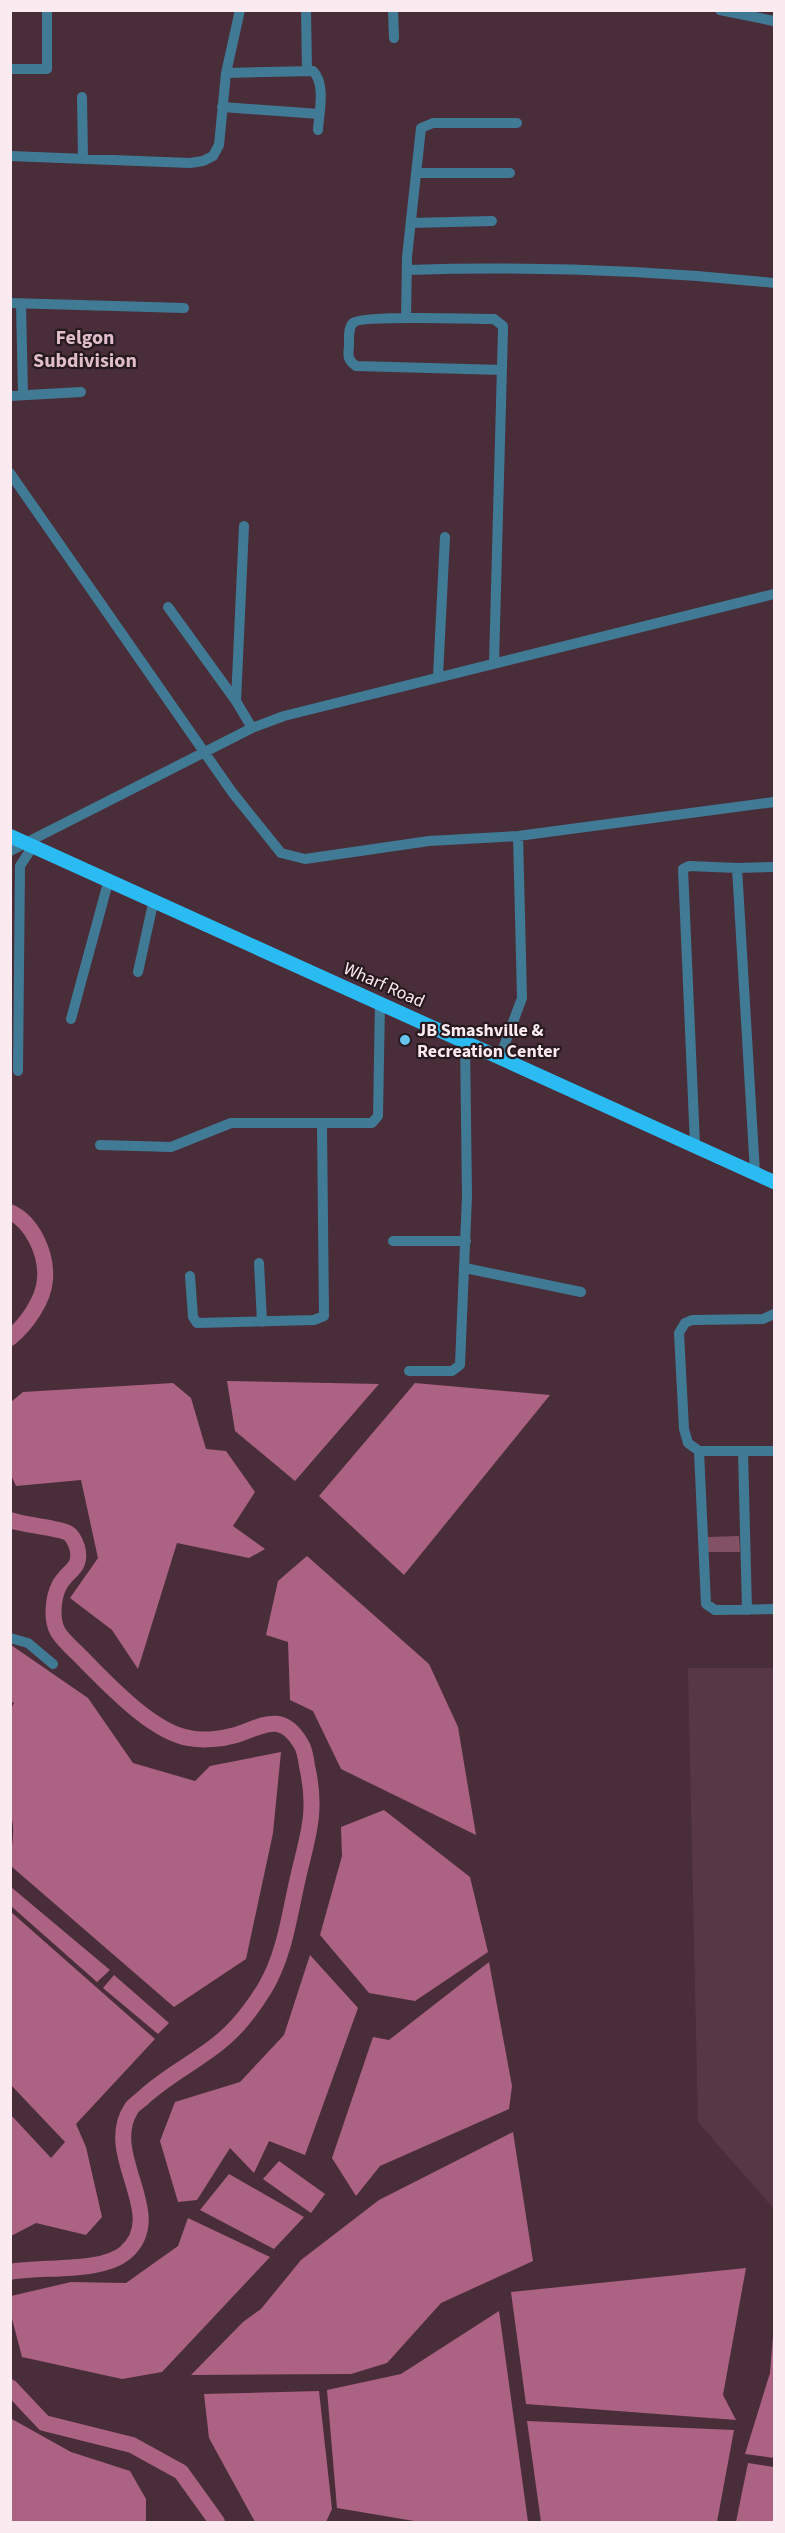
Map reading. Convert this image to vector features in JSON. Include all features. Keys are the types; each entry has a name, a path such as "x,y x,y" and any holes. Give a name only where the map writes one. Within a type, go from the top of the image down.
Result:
{"main road":[{"name":"Wharf Road","path":"10,836 154,899 774,1182"}],"street":[{"path":"10,69 47,69 47,10"},
{"path":"10,156 203,161 213,156 219,145 226,73 240,10"},
{"path":"306,10 307,70"},
{"path":"393,10 394,38"},
{"path":"720,10 774,21"},
{"path":"226,73 307,70 316,74 319,80 318,130"},
{"path":"82,97 83,159"},
{"path":"222,107 319,114"},
{"path":"406,318 407,270 420,131 424,125 517,123"},
{"path":"416,173 510,173"},
{"path":"411,223 492,221"},
{"path":"407,270 555,267 698,275 774,283"},
{"path":"23,395 16,304 184,308"},
{"path":"494,663 502,370 503,329 498,320 406,318 356,321 350,332 348,355 351,363 362,367 502,370"},
{"path":"10,396 81,392"},
{"path":"10,472 205,753 281,853 288,857 305,859 429,841 518,836 774,802"},
{"path":"236,701 244,526"},
{"path":"438,676 445,537"},
{"path":"10,851 29,844 252,728 284,716 774,594"},
{"path":"168,607 236,701 252,728"},
{"path":"500,1057 522,998 518,836"},
{"path":"18,1071 20,866 29,844"},
{"path":"694,1145 683,869 688,866 774,867"},
{"path":"737,868 755,1173"},
{"path":"71,1019 109,879"},
{"path":"138,972 154,899"},
{"path":"100,1145 171,1147 231,1123 322,1125 367,1124 376,1120 380,1003"},
{"path":"409,1371 452,1371 460,1365 466,1241 465,1041"},
{"path":"190,1276 193,1317 198,1323 321,1318 326,1311 321,1204 322,1125"},
{"path":"393,1241 466,1241"},
{"path":"259,1263 262,1322"},
{"path":"465,1268 581,1292"},
{"path":"774,1314 763,1319 692,1320 681,1327 679,1333 684,1429 688,1443 699,1451 774,1451"},
{"path":"699,1451 706,1604 711,1609 774,1609"},
{"path":"743,1451 747,1610"},
{"path":"10,1638 28,1643 53,1664"}],"shaded area":[{"path":"227,1381 379,1384 295,1481 235,1431"},
{"path":"173,1383 191,1398 206,1449 226,1451 255,1492 233,1526 265,1549 249,1558 177,1543 138,1669 112,1630 70,1598 98,1558 81,1480 16,1486 11,1475 11,1402 23,1392"},
{"path":"415,1383 550,1395 404,1575 319,1496"},
{"path":"739,1536 740,1552 707,1552 707,1537"},
{"path":"307,1556 429,1664 458,1727 476,1835 341,1769 313,1711 290,1700 288,1642 266,1635 278,1581"},
{"path":"11,1645 88,1698 133,1763 195,1781 210,1766 281,1752 273,1833 246,1959 174,2007 11,1866 13,1832 10,1813 10,1710 14,1703 10,1701"},
{"path":"688,1668 774,1668 774,2209 698,2122"},
{"path":"384,1810 470,1877 488,1952 415,2001 369,1993 320,1935 342,1856 341,1827"},
{"path":"11,1887 110,1970 97,1982 11,1906"},
{"path":"11,1912 155,2039 76,2124 86,2147 102,2217 86,2235 36,2223 11,2236 11,2115 51,2158 65,2142 11,2085"},
{"path":"310,1955 358,2008 305,2155 269,2141 254,2173 230,2148 197,2200 178,2202 160,2141 175,2102 240,2082 284,2035"},
{"path":"489,1962 512,2086 509,2109 380,2166 356,2196 332,2158 373,2037 389,2040"},
{"path":"114,1975 169,2023 158,2034 103,1988"},
{"path":"513,2132 533,2261 441,2303 387,2363 351,2374 191,2375 243,2322 261,2309 301,2260 379,2200"},
{"path":"279,2161 325,2194 311,2213 263,2179"},
{"path":"229,2174 304,2217 274,2249 200,2210"},
{"path":"188,2218 270,2257 162,2372 122,2379 22,2357 11,2315 11,2296 71,2282 126,2283 178,2246"},
{"path":"746,2268 723,2395 736,2420 526,2404 511,2292"},
{"path":"499,2311 528,2522 420,2522 337,2508 327,2390 401,2374"},
{"path":"774,2324 774,2458 745,2454 770,2373"},
{"path":"319,2391 332,2509 326,2522 255,2522 209,2438 204,2394"},
{"path":"10,2418 71,2452 130,2471 146,2499 146,2522 11,2522"},
{"path":"527,2421 734,2430 717,2522 541,2522"},
{"path":"748,2463 774,2467 774,2522 736,2522"}],"waterway":[{"path":"10,1212 32,1231 41,1250 45,1270 44,1287 38,1303 28,1319 10,1338"},
{"path":"10,1520 64,1531 74,1539 78,1560 57,1591 54,1621 67,1644 120,1695 161,1727 189,1738 225,1738 263,1725 279,1724 287,1727 303,1749 311,1798 310,1825 285,1937 272,1976 255,2003 227,2036 155,2088 131,2109 124,2127 124,2146 139,2203 141,2221 137,2238 125,2253 102,2264 10,2272"},
{"path":"10,2387 44,2423 132,2445 181,2472 217,2522"}],"place":[{"name":"JB Smashville & Recreation Center","path":"405,1040"}],"district":[{"name":"Felgon Subdivision","path":"85,350"}]}
